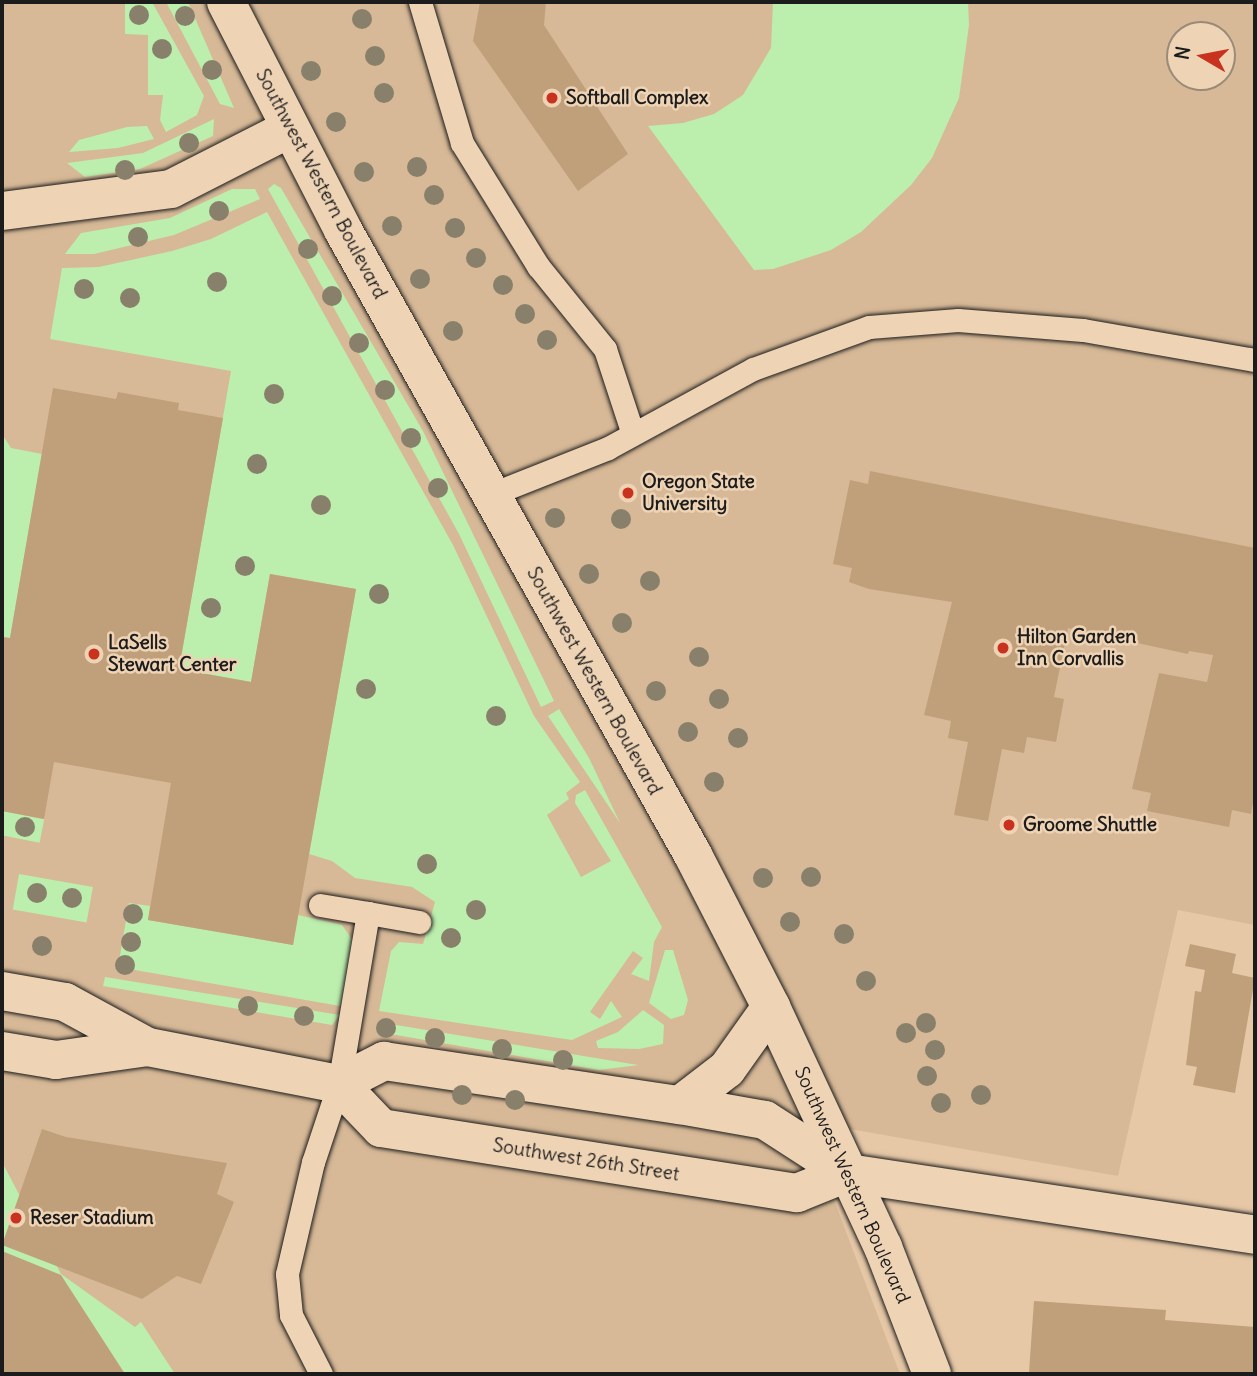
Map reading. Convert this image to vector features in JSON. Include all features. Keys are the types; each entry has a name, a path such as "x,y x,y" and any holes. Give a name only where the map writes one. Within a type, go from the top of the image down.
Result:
{"street":[{"name":"Southwest Western Boulevard","path":"226,2 289,129 693,855 771,1007 846,1173 883,1247 932,1374"},
{"path":"2,211 171,189 289,129"},
{"path":"2,991 65,1002 148,1047 339,1084 384,1061 680,1105 765,1120 846,1173 1255,1235"},
{"path":"680,1105 727,1069 771,1007"},
{"path":"2,1051 56,1060 148,1047"},
{"name":"Southwest 26th Street","path":"339,1084 381,1128 797,1193 846,1173"}],"lane":[{"path":"420,2 461,142 538,266 605,349 633,434"},
{"path":"492,494 555,471 633,434 753,369 869,327 958,320 1083,330 1255,360"},
{"path":"320,905 419,922"},
{"path":"321,1374 291,1315 287,1274 313,1162 339,1084 368,913"}],"shaded area":[{"name":"Oregon State University","path":"2,2 1255,2 1255,925 1178,910 1118,1176 804,1121 900,1374 2,1374"}],"green space":[{"path":"125,2 152,2 204,96 197,115 166,132 160,120 163,95 148,95 148,35 125,34"},
{"path":"166,2 188,2 234,108 220,104"},
{"path":"773,2 968,2 969,25 959,98 932,158 911,185 861,232 831,250 773,269 754,270 648,126 683,123 714,114 743,95 771,48"},
{"path":"214,119 213,136 140,169 85,177 67,163 143,153"},
{"path":"147,126 154,139 118,148 69,152 79,140 127,127"},
{"path":"274,184 281,188 423,431 554,701 541,707 459,534 268,189"},
{"path":"232,189 255,189 260,199 174,235 94,254 65,254 81,233 170,218"},
{"path":"267,212 453,545 534,716 580,782 566,793 569,799 547,815 581,877 611,861 575,803 576,795 585,790 662,927 654,942 649,981 631,974 643,958 633,951 590,1012 600,1019 611,1001 622,1017 572,1040 379,1011 391,951 399,942 423,944 435,902 412,887 355,878 332,861 309,854 356,589 270,574 251,682 179,669 231,371 50,339 62,268 99,267 172,251 211,239"},
{"path":"2,434 11,448 42,454 10,638 2,637"},
{"path":"559,709 589,758 620,823 548,716"},
{"path":"2,811 44,819 40,843 2,835"},
{"path":"19,874 93,887 87,922 13,909"},
{"path":"129,903 150,906 148,920 293,945 298,915 342,925 354,942 348,987 340,1006 118,967"},
{"path":"665,950 673,950 688,1000 684,1015 671,1019 649,1003"},
{"path":"105,977 340,1015 332,1025 103,986"},
{"path":"643,1010 664,1025 663,1044 639,1049 598,1048 596,1041 618,1032"},
{"path":"378,1022 639,1065 599,1070 379,1032"},
{"name":"Reser Stadium","path":"2,1162 61,1274 135,1327 141,1322 175,1374 2,1374"}],"building":[{"name":"Softball Complex","path":"480,2 546,2 544,25 628,154 578,191 473,41"},
{"name":"LaSells Stewart Center","path":"53,388 116,399 118,392 179,403 178,410 223,418 179,669 251,682 270,574 356,589 293,945 148,920 171,783 54,762 44,819 2,811 2,637 10,638"},
{"name":"Hilton Garden Inn Corvallis","path":"870,471 1255,548 1255,791 1251,814 1232,810 1229,827 1147,811 1151,793 1132,789 1159,673 1207,682 1213,655 1189,651 1188,654 1068,628 1054,697 1064,699 1056,742 1027,737 1024,753 1002,749 988,821 954,815 968,742 948,738 951,721 924,715 952,602 869,589 849,582 852,568 833,564 850,480 868,484"},
{"path":"1190,944 1236,954 1232,973 1255,978 1235,1093 1193,1085 1197,1067 1186,1065 1195,991 1201,992 1205,970 1185,966"},
{"path":"42,1129 66,1137 227,1163 217,1194 234,1202 201,1284 177,1276 142,1299 2,1245"},
{"name":"Reser Stadium","path":"2,1251 61,1275 125,1374 2,1374"},
{"path":"1034,1301 1166,1310 1165,1320 1255,1327 1255,1374 1029,1372"}],"place":[{"name":"Softball Complex","path":"552,98"},
{"name":"Oregon State University","path":"628,493"},
{"name":"Hilton Garden Inn Corvallis","path":"1003,648"},
{"name":"LaSells Stewart Center","path":"94,654"},
{"name":"Groome Shuttle","path":"1009,825"},
{"name":"Reser Stadium","path":"16,1218"}]}
